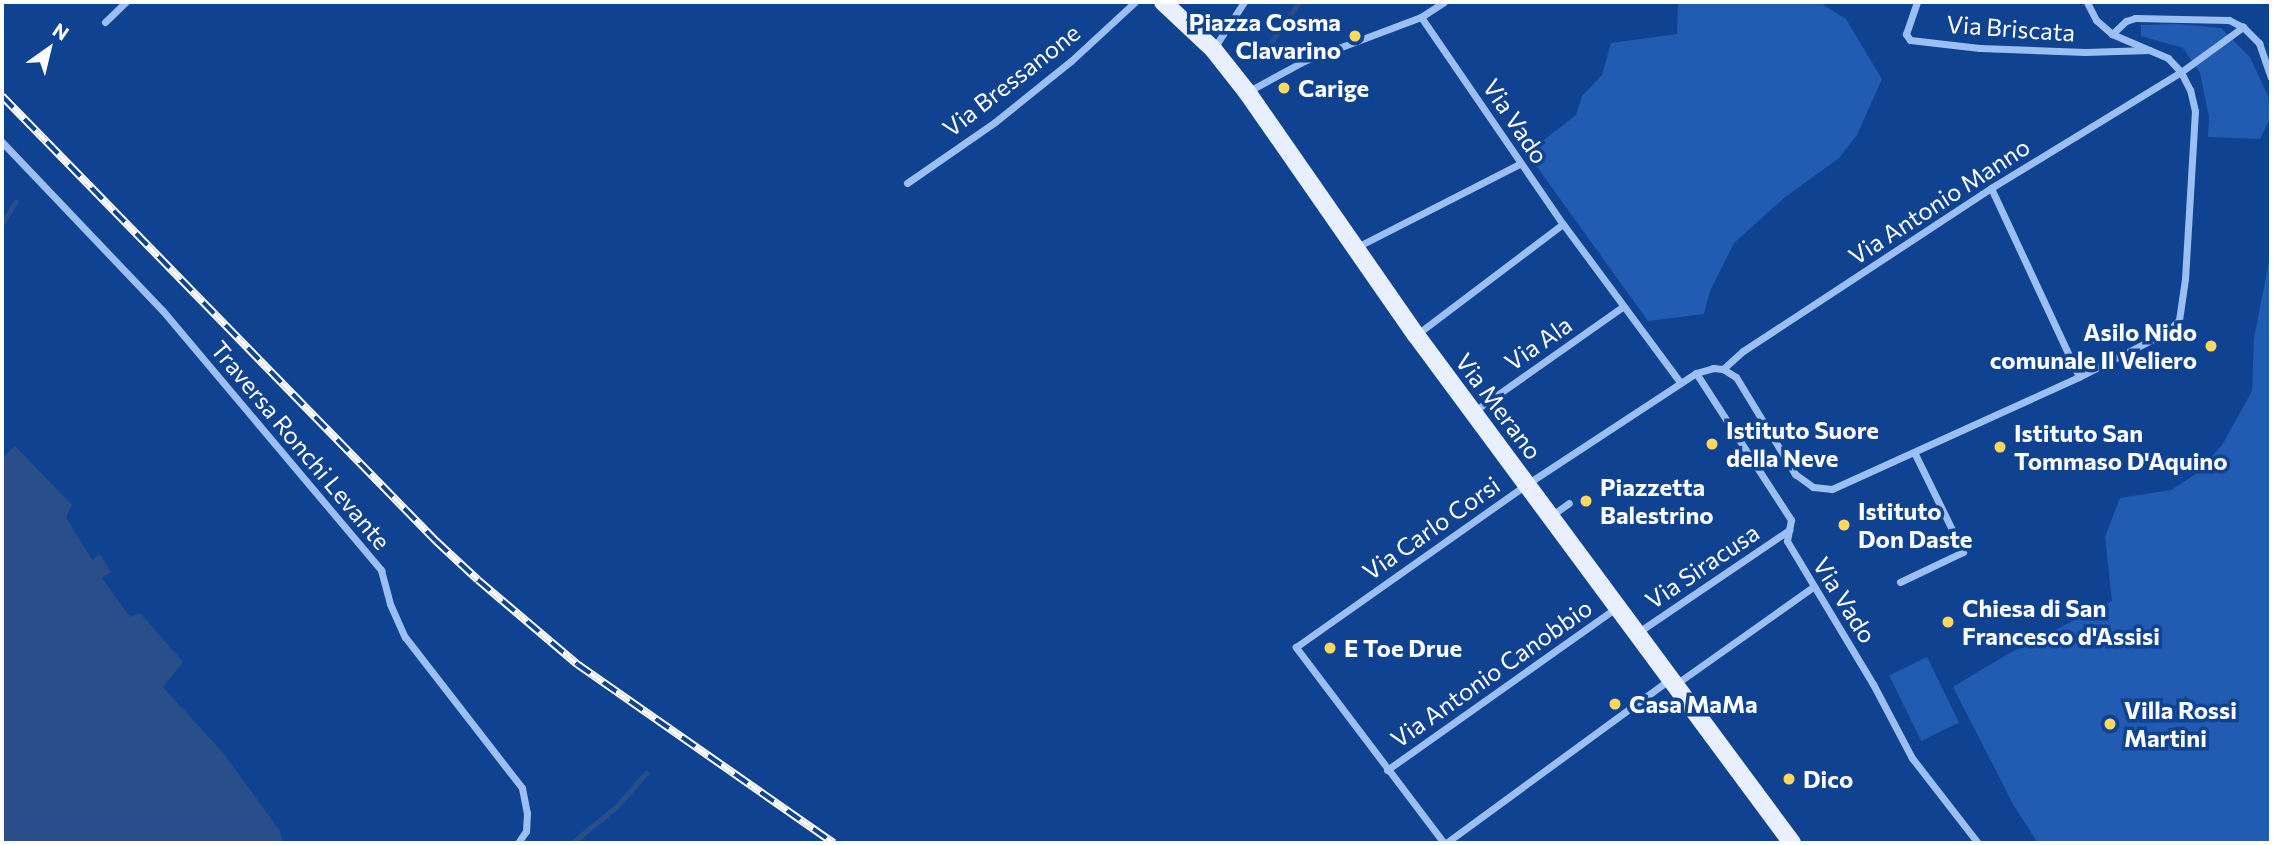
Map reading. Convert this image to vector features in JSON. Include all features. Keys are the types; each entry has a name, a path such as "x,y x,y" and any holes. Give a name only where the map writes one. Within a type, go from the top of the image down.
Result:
{"main road":[{"name":"Via Merano","path":"1163,2 1213,49 1247,92 1416,335 1792,843"}],"street":[{"path":"105,22 126,2"},
{"name":"Via Bressanone","path":"907,183 995,122 1071,61 1135,2"},
{"path":"1213,49 1244,2"},
{"path":"1247,92 1304,61 1421,17 1444,2"},
{"name":"Via Briscata","path":"1917,2 1906,38 1910,40 1980,48 2085,52 2153,50"},
{"path":"1696,373 1713,368 1724,369 1736,377 1795,474 1822,490 1843,486 1915,454 2079,377 2167,332 2179,320 2183,307 2195,111 2181,72 2168,58 2112,34 2096,20 2088,2"},
{"name":"Via Vado","path":"1421,17 1563,224 1680,382"},
{"path":"2112,34 2126,21 2135,18 2229,20 2243,27 2259,43 2271,77"},
{"name":"Via Antonio Manno","path":"1724,369 1743,351 1991,188 2181,72 2243,27"},
{"name":"Traversa Ronchi Levante","path":"2,142 163,311 381,570 390,604 405,636 522,788 527,813 526,831 518,843"},
{"path":"1354,248 1521,163"},
{"path":"1991,188 2079,377"},
{"path":"1416,335 1563,224"},
{"name":"Via Ala","path":"1473,412 1624,306"},
{"name":"Via Vado","path":"1696,373 1791,520 1787,541 1854,651 1912,758 1978,843"},
{"name":"Via Carlo Corsi","path":"1387,770 1296,647 1527,484 1696,373"},
{"path":"1900,582 1963,552 1915,454"},
{"path":"1550,516 1569,503"},
{"name":"Via Siracusa","path":"1636,633 1789,530"},
{"path":"1387,770 1445,843 1672,682 1813,587"},
{"name":"Via Antonio Canobbio","path":"1387,770 1618,607"}],"shaded area":[{"path":"1678,2 1819,2 1846,19 1882,79 1857,135 1839,158 1784,198 1734,243 1710,291 1704,314 1648,321 1527,153 1576,115 1582,96 1602,75 1611,43 1677,34"},
{"path":"2178,24 2221,28 2250,57 2271,103 2271,117 2260,139 2208,137 2209,117 2200,73 2183,48 2141,36 2141,25"},
{"path":"2271,251 2271,843 2038,843 2014,806 1953,687 2006,655 2112,601 2105,537 2120,498 2171,490 2196,474 2222,445 2252,391 2254,338"},
{"path":"15,446 72,505 66,517 92,560 100,554 111,572 102,578 130,617 140,613 183,662 163,687 224,754 280,831 283,843 2,843 2,455"},
{"path":"1927,657 1959,723 1921,741 1889,675"}],"waterway":[{"path":"1263,54 1299,2"},
{"path":"2,224 15,202"},
{"path":"572,843 617,806 646,773"}],"railway":[{"path":"2,96 436,541 478,580 577,664 834,843"}],"place":[{"name":"Piazza Cosma Clavarino","path":"1355,36"},
{"name":"Carige","path":"1284,88"},
{"name":"Asilo Nido comunale Il Veliero","path":"2211,346"},
{"name":"Istituto Suore della Neve","path":"1712,444"},
{"name":"Istituto San Tommaso D'Aquino","path":"2000,447"},
{"name":"Piazzetta Balestrino","path":"1586,501"},
{"name":"Istituto Don Daste","path":"1844,525"},
{"name":"Chiesa di San Francesco d'Assisi","path":"1948,622"},
{"name":"E Toe Drue","path":"1330,648"},
{"name":"Casa MaMa","path":"1615,704"},
{"name":"Villa Rossi Martini","path":"2110,724"},
{"name":"Dico","path":"1789,779"}]}
